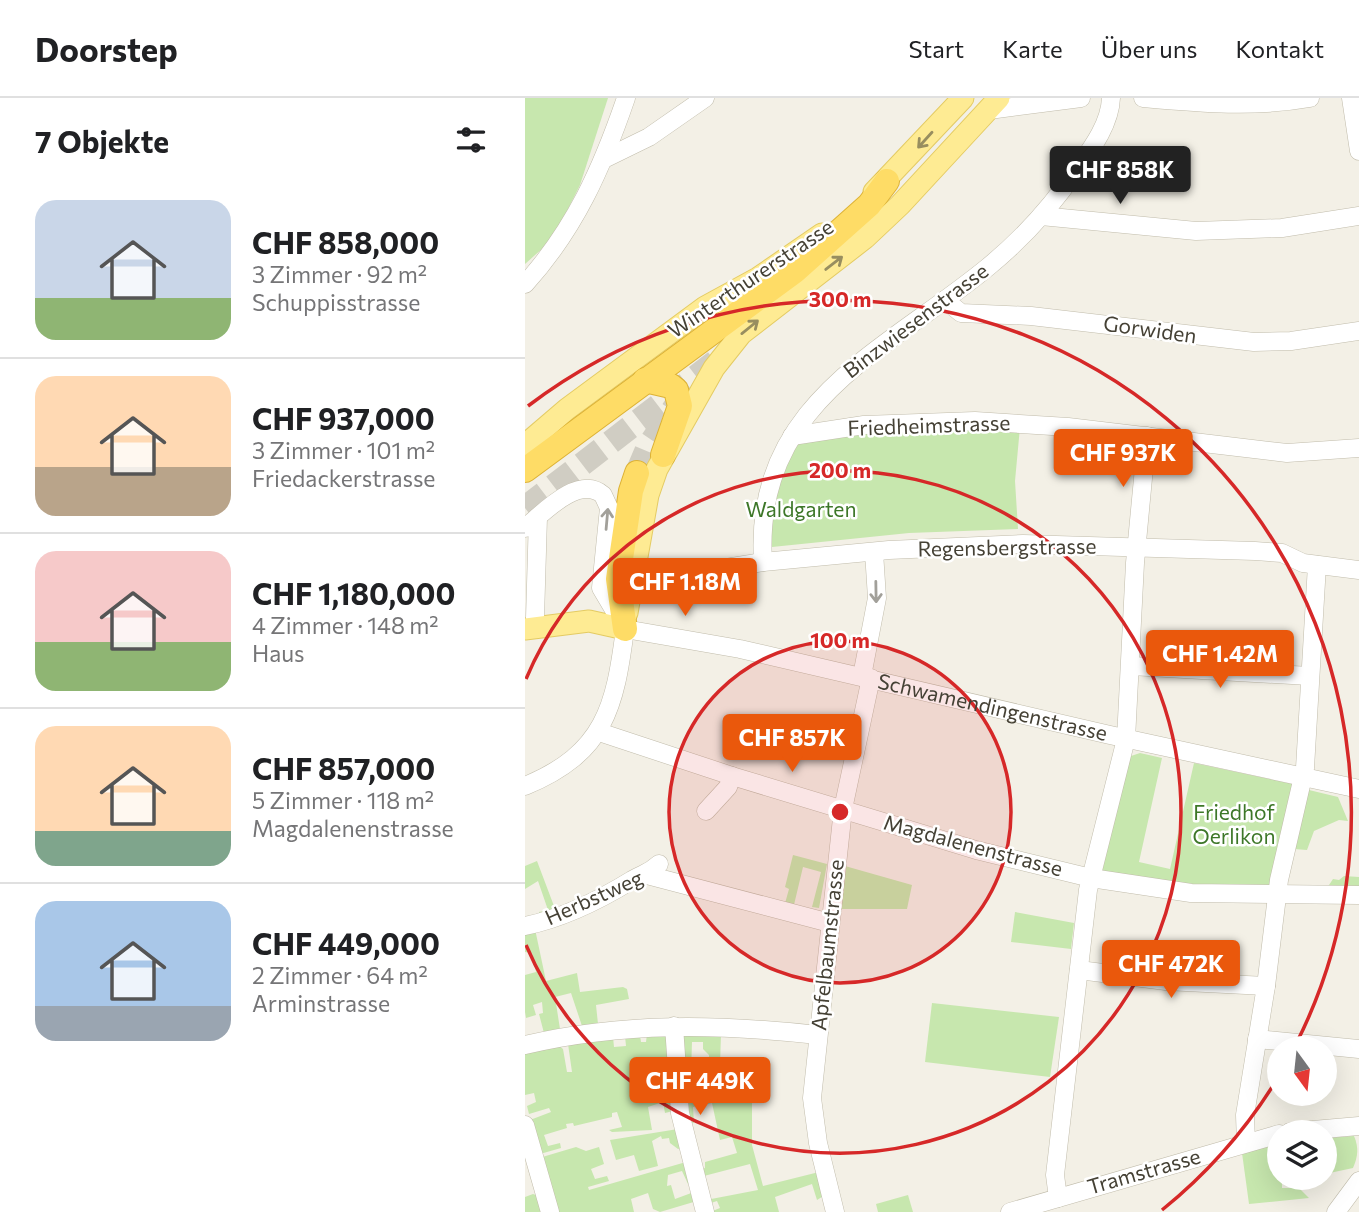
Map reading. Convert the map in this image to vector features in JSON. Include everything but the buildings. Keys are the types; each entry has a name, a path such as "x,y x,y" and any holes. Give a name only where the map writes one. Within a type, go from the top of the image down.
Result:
{"highway":[{"path":"525,470 795,271 869,205 887,181"},
{"path":"525,456 717,315"},
{"path":"645,380 671,386 679,398 680,406 663,455"},
{"path":"625,629 618,579 631,491 637,474"}],"main road":[{"name":"Winterthurerstrasse","path":"525,445 566,408 694,315 787,260 887,181 963,98"},
{"name":"Winterthurerstrasse","path":"625,629 648,495 663,455 708,378 741,334 865,238 994,104"},
{"name":"Schwamendingenstrasse","path":"530,623 589,621 625,629"},
{"name":"Schwamendingenstrasse","path":"525,642 625,629"}],"street":[{"path":"525,284 549,258 576,218 604,159 626,98"},
{"path":"604,159 649,136 705,98"},
{"path":"994,104 1081,98"},
{"name":"Binzwiesenstrasse","path":"763,562 762,530 766,497 782,452 811,408 831,386 989,266 1041,216 1086,156 1107,120 1111,98"},
{"path":"1143,98 1227,105 1272,104 1310,98"},
{"path":"1352,98 1359,150"},
{"path":"1041,216 1159,229 1209,230 1282,228 1359,216"},
{"name":"Gorwiden","path":"945,300 961,313 1031,316 1254,342 1291,341 1359,331"},
{"name":"Friedheimstrasse","path":"792,436 864,425 998,422 1068,427 1287,453 1359,448"},
{"path":"1058,1198 1055,1175 1091,878 1126,738 1137,546 1147,436"},
{"path":"525,786 569,761 599,732 613,700 625,629 601,588 609,508 603,495 595,489 580,490 564,497 531,522 530,623"},
{"name":"Regensbergstrasse","path":"660,588 664,579 763,562 874,552 1023,544 1282,553 1303,563 1359,570"},
{"name":"Apfelbaumstrasse","path":"835,1212 814,1121 812,1098 843,809 867,677 877,598 874,552"},
{"path":"1246,1143 1245,1115 1278,895 1303,777 1317,565"},
{"name":"Schwamendingenstrasse","path":"625,629 740,649 1359,789"},
{"path":"1131,666 1310,676"},
{"name":"Magdalenenstrasse","path":"599,732 732,776 983,852 1091,878 1166,891 1359,895"},
{"path":"706,811 728,787 732,776"},
{"name":"Herbstweg","path":"525,926 585,906 653,869 830,923"},
{"path":"1079,970 1166,981 1266,986"},
{"path":"525,1045 614,1029 674,1026 709,1025 818,1035"},
{"path":"674,1026 672,1085 705,1212"},
{"path":"1257,1039 1359,1049"},
{"path":"672,1085 699,1090"},
{"path":"525,1125 550,1212"},
{"path":"1337,1128 1359,1126"},
{"name":"Tramstrasse","path":"1010,1212 1267,1137"},
{"path":"1336,1212 1359,1181"}],"green space":[{"path":"525,98 608,98 580,185 553,239 525,264"},
{"name":"Waldgarten","path":"1020,427 1015,481 1018,529 909,533 772,547 770,501 796,443 847,433"},
{"name":"Friedhof Oerlikon","path":"1140,753 1162,758 1139,862 1170,869 1194,763 1293,784 1271,887 1194,889 1101,872 1128,763 1131,756"},
{"path":"1309,790 1338,797 1348,821 1339,820 1314,831 1307,850 1294,849 1306,793"},
{"path":"793,855 827,864 819,908 812,907 821,872 803,867 793,909 784,907 789,889 785,887"},
{"path":"537,861 557,914 541,918 539,912 548,910 538,881 525,889 525,866"},
{"path":"845,866 912,885 907,909 841,909"},
{"path":"1344,876 1359,877 1359,890 1327,888 1333,879 1339,880"},
{"path":"1015,912 1074,923 1071,949 1011,942"},
{"path":"535,929 546,981 577,973 580,992 623,987 627,989 629,999 596,1005 598,1024 583,1029 571,993 555,997 560,1029 544,1033 539,1014 543,1013 542,1002 533,1005 536,1015 526,1018 525,1012 525,975 536,972 532,953 525,952 525,931"},
{"path":"932,1003 1059,1017 1050,1077 925,1062"},
{"path":"664,1033 671,1040 672,1073 663,1074 662,1069 637,1072 640,1093 673,1092 673,1111 665,1113 663,1102 648,1107 652,1130 612,1132 609,1130 622,1127 617,1112 612,1113 612,1117 574,1126 573,1123 566,1124 567,1128 544,1135 548,1146 560,1143 561,1148 540,1154 530,1120 551,1112 549,1108 529,1114 527,1106 536,1102 534,1093 525,1095 525,1053 559,1046 563,1049 567,1072 572,1072 568,1044 613,1037 614,1047 626,1046 625,1036 640,1035 641,1042 646,1042 647,1034"},
{"path":"687,1033 721,1034 719,1096 752,1098 752,1145 763,1186 819,1172 825,1195 817,1200 812,1184 775,1197 779,1212 710,1212 720,1208 717,1201 708,1204 706,1200 758,1190 750,1164 700,1177 698,1170 705,1168 705,1162 737,1153 732,1137 720,1140 712,1103 693,1107 694,1123 685,1122 683,1096 708,1084 709,1055 703,1049 703,1042 692,1042 691,1073 683,1073 679,1040"},
{"path":"678,1129 682,1148 678,1149 670,1143 669,1138 662,1139 661,1136 652,1141 658,1166 639,1171 634,1155 616,1160 610,1140"},
{"path":"1354,1136 1357,1152 1353,1168 1337,1171 1337,1137"},
{"path":"576,1147 586,1151 599,1147 604,1164 591,1169 595,1179 607,1176 609,1181 588,1187 589,1190 686,1162 691,1183 688,1184 682,1171 668,1175 667,1186 671,1185 675,1199 694,1192 697,1201 660,1212 653,1209 648,1193 631,1199 634,1212 554,1212 539,1158"},
{"path":"1267,1147 1267,1190 1301,1190 1309,1198 1249,1204 1242,1153"},
{"path":"533,1194 539,1196 544,1212 525,1212 525,1197"},
{"path":"908,1195 913,1212 878,1212 876,1204"}],"tunnel":[{"path":"525,508 719,359"},
{"path":"637,473 648,447 679,401"}]}
